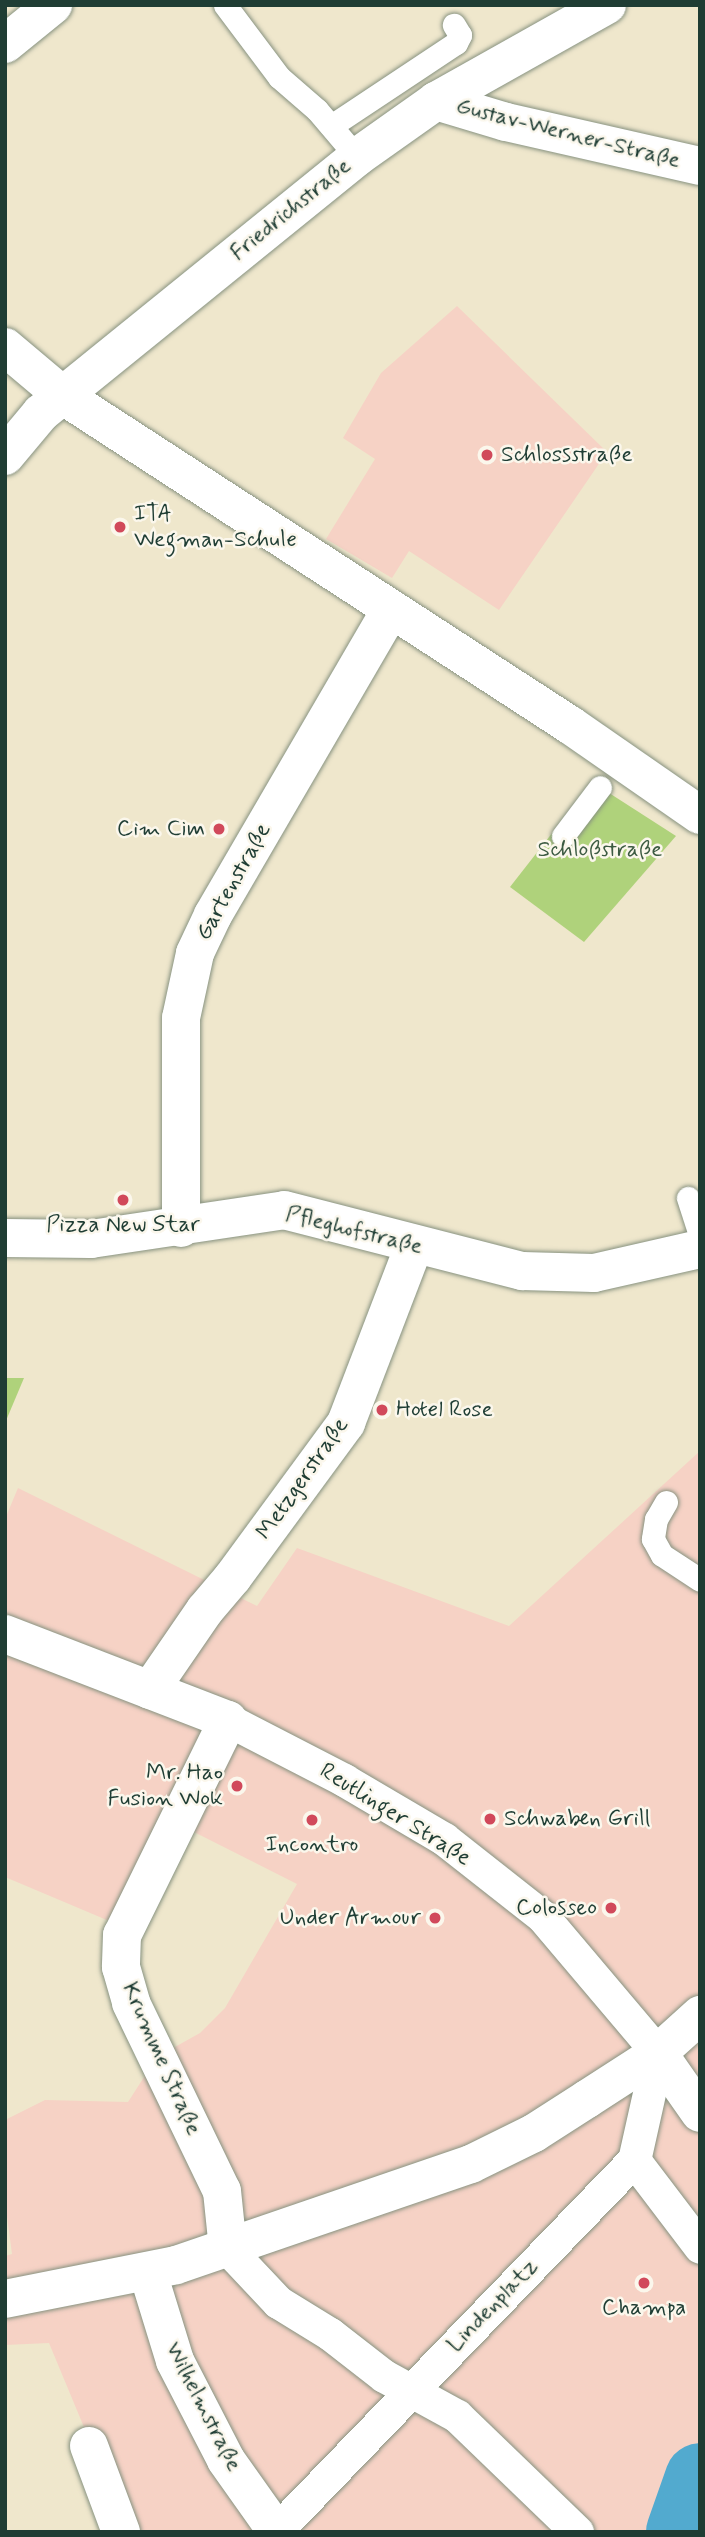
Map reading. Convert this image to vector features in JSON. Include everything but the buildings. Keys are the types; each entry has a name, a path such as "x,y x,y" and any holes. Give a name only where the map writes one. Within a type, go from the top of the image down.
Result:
{"street":[{"path":"5,44 53,5"},
{"name":"Friedrichstraße","path":"5,456 41,413 62,395 357,157 436,102 607,5"},
{"name":"Gustav-Werner-Straße","path":"436,102 506,122 700,166"},
{"path":"5,347 62,395 700,815"},
{"name":"Gartenstraße","path":"181,1228 181,1018 195,953 213,915 391,610"},
{"name":"Pfleghofstraße","path":"5,1238 91,1239 181,1228 284,1210 414,1246 522,1271 594,1273 700,1249"},
{"name":"Metzgerstraße","path":"150,1690 205,1610 233,1577 346,1423 414,1246"},
{"name":"Reutlinger Straße","path":"5,1634 228,1720 344,1780 444,1839 543,1917 658,2053 700,2113"},
{"name":"Krumme Straße","path":"228,1720 122,1935 121,1967 131,2003 222,2191 228,2249"},
{"path":"5,2299 148,2273 228,2249 471,2164 534,2133 658,2053 700,2015"},
{"path":"658,2053 634,2160 700,2247"},
{"name":"Lindenplatz","path":"276,2531 634,2160"},
{"path":"228,2249 278,2302 330,2334 384,2376 457,2416 578,2531"},
{"name":"Wilhelmstraße","path":"148,2273 175,2361 226,2460 276,2531"},
{"path":"89,2446 121,2532"}],"lane":[{"path":"225,5 279,77 317,110 357,157"},
{"path":"331,126 456,43 460,34 454,25"},
{"path":"563,836 600,787"},
{"path":"688,1198 700,1234"},
{"path":"666,1502 656,1519 653,1539 662,1555 700,1580"}],"shaded area":[{"name":"Schlossstraße","path":"457,306 607,452 499,610 409,551 392,578 326,539 375,459 343,438 381,373"},
{"path":"700,1451 700,2532 138,2532 91,2444 49,2343 5,2345 5,2256 12,2254 5,2201 5,2120 45,2100 128,2102 157,2057 200,2033 225,2008 297,1884 194,1832 140,1934 5,1877 5,1519 18,1488 257,1606 297,1548 509,1626"}],"green space":[{"name":"Schloßstraße","path":"592,782 676,836 584,942 510,887"},
{"path":"5,1378 24,1378 5,1423"}],"waterway":[{"path":"681,2532 700,2478"}],"place":[{"name":"Schlossstraße","path":"487,455"},
{"name":"ITA Wegman-Schule","path":"120,527"},
{"name":"Cim Cim","path":"219,829"},
{"name":"Pizza New Star","path":"123,1200"},
{"name":"Hotel Rose","path":"382,1410"},
{"name":"Mr. Hao Fusion Wok","path":"237,1786"},
{"name":"Schwaben Grill","path":"490,1819"},
{"name":"Incontro","path":"312,1820"},
{"name":"Colosseo","path":"611,1908"},
{"name":"Under Armour","path":"435,1918"},
{"name":"Champa","path":"644,2283"}]}
